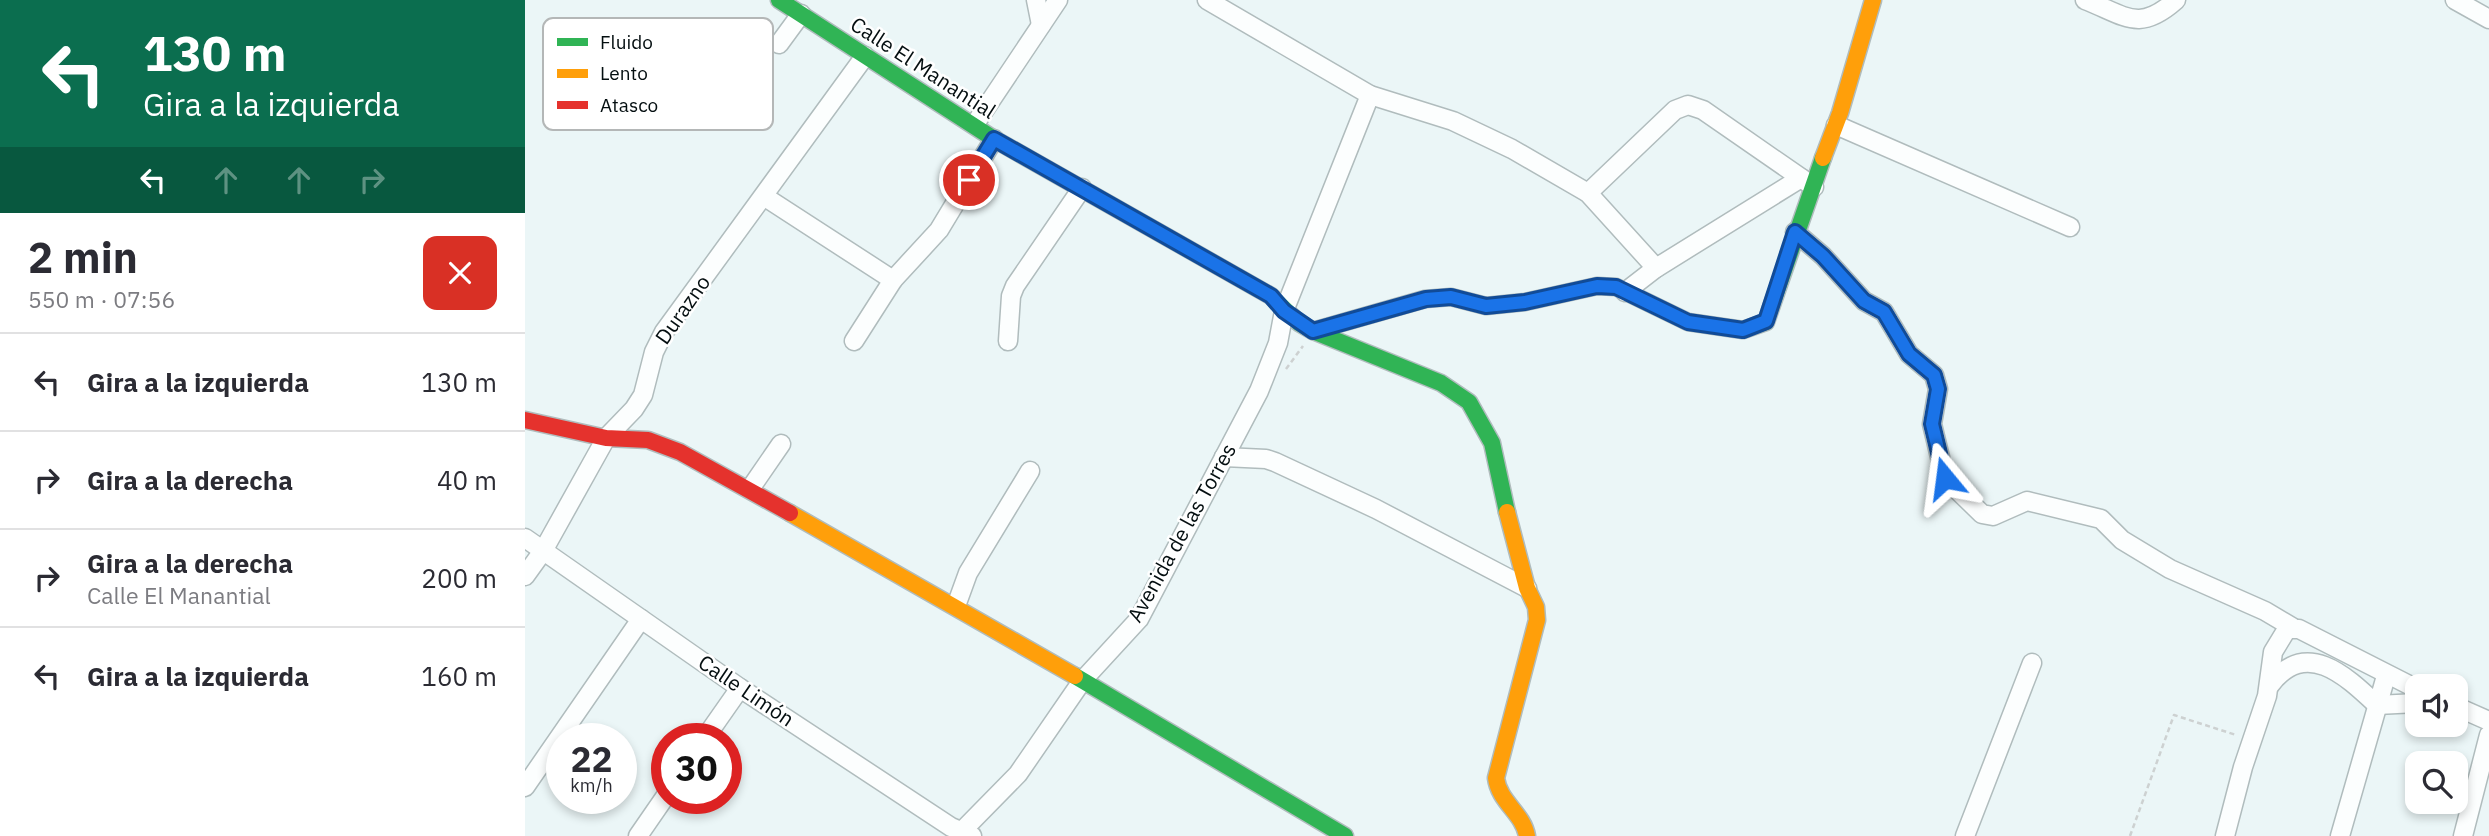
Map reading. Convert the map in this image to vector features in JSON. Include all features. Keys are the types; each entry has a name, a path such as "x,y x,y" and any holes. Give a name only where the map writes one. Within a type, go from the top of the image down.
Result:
{"street":[{"name":"Calle El Manantial","path":"779,0 975,124 994,139 1271,296 1284,311 1313,331 1441,383 1462,396 1480,416 1492,443 1527,588"},
{"path":"1036,0 1041,25"},
{"path":"975,124 1058,0"},
{"path":"1207,0 1370,94 1453,121 1512,149 1588,193 1656,268"},
{"path":"1313,331 1426,299 1451,297 1486,306 1525,302 1597,286 1616,287 1688,322 1743,330 1756,328 1766,321 1795,232 1807,182 1836,125 1873,0"},
{"path":"2085,0 2138,21 2157,16 2176,0"},
{"path":"2455,0 2489,19"},
{"path":"779,44 801,14"},
{"name":"Durazno","path":"525,576 543,551 605,438 634,409 643,395 654,352 664,332 765,198 865,56"},
{"name":"Avenida de las Torres","path":"958,832 1017,774 1082,681 1139,618 1259,391 1278,343 1284,311 1370,94"},
{"path":"1588,193 1675,110 1688,105 1703,110 1807,182"},
{"path":"1836,125 2070,227"},
{"path":"854,341 893,280 939,230 994,139"},
{"path":"1625,292 1656,268 1807,182"},
{"path":"1008,341 1011,296 1015,286 1081,188"},
{"path":"765,198 893,280"},
{"path":"1795,232 1823,256 1864,301 1884,312 1909,354 1934,375 1938,389 1932,424 1945,478 1982,514 1993,516 2028,501 2101,519 2122,540 2170,569 2207,584 2405,684"},
{"path":"525,420 605,438 648,440 680,452 956,606 1319,829 1345,836"},
{"path":"750,489 781,444"},
{"path":"1224,457 1266,458 1377,509 1527,588 1536,607 1537,620 1496,785 1501,796 1526,825 1527,836"},
{"path":"956,606 968,573 1030,471"},
{"name":"Calle Limón","path":"525,538 740,688 958,832"},
{"path":"530,780 641,620"},
{"path":"2225,836 2270,685 2273,652 2282,633 2292,627"},
{"path":"1965,836 2032,663"},
{"path":"2270,685 2293,663 2310,663 2332,669 2347,678 2377,705 2405,704"},
{"path":"2340,836 2386,676"},
{"path":"716,723 740,688"},
{"path":"2468,712 2489,721"},
{"path":"2463,836 2489,735"},
{"path":"638,836 653,814"}],"path":[{"path":"2130,836 2174,715 2216,731 2253,738"}],"traffic: fast":[{"path":"779,0 994,139 1271,296 1299,323 1441,383 1469,402 1492,443 1507,512"},
{"path":"1313,331 1425,299 1451,297 1486,306 1525,302 1597,286 1616,287 1688,322 1743,330 1766,322 1823,158"},
{"path":"1075,676 1345,836"}],"traffic: slow":[{"path":"1823,158 1840,113 1873,0"},
{"path":"1507,512 1527,588 1536,607 1537,620 1496,778 1502,794 1521,821 1527,836"},
{"path":"790,513 1075,676"}],"traffic: jam":[{"path":"525,420 606,438 648,440 680,452 790,513"}],"route":[{"path":"969,180 994,139 1271,296 1284,311 1313,331 1426,299 1451,297 1486,306 1525,302 1578,288 1597,286 1616,287 1688,322 1743,330 1756,328 1766,321 1795,232 1823,256 1864,301 1884,312 1909,354 1934,375 1938,389 1932,424 1945,478"}]}
